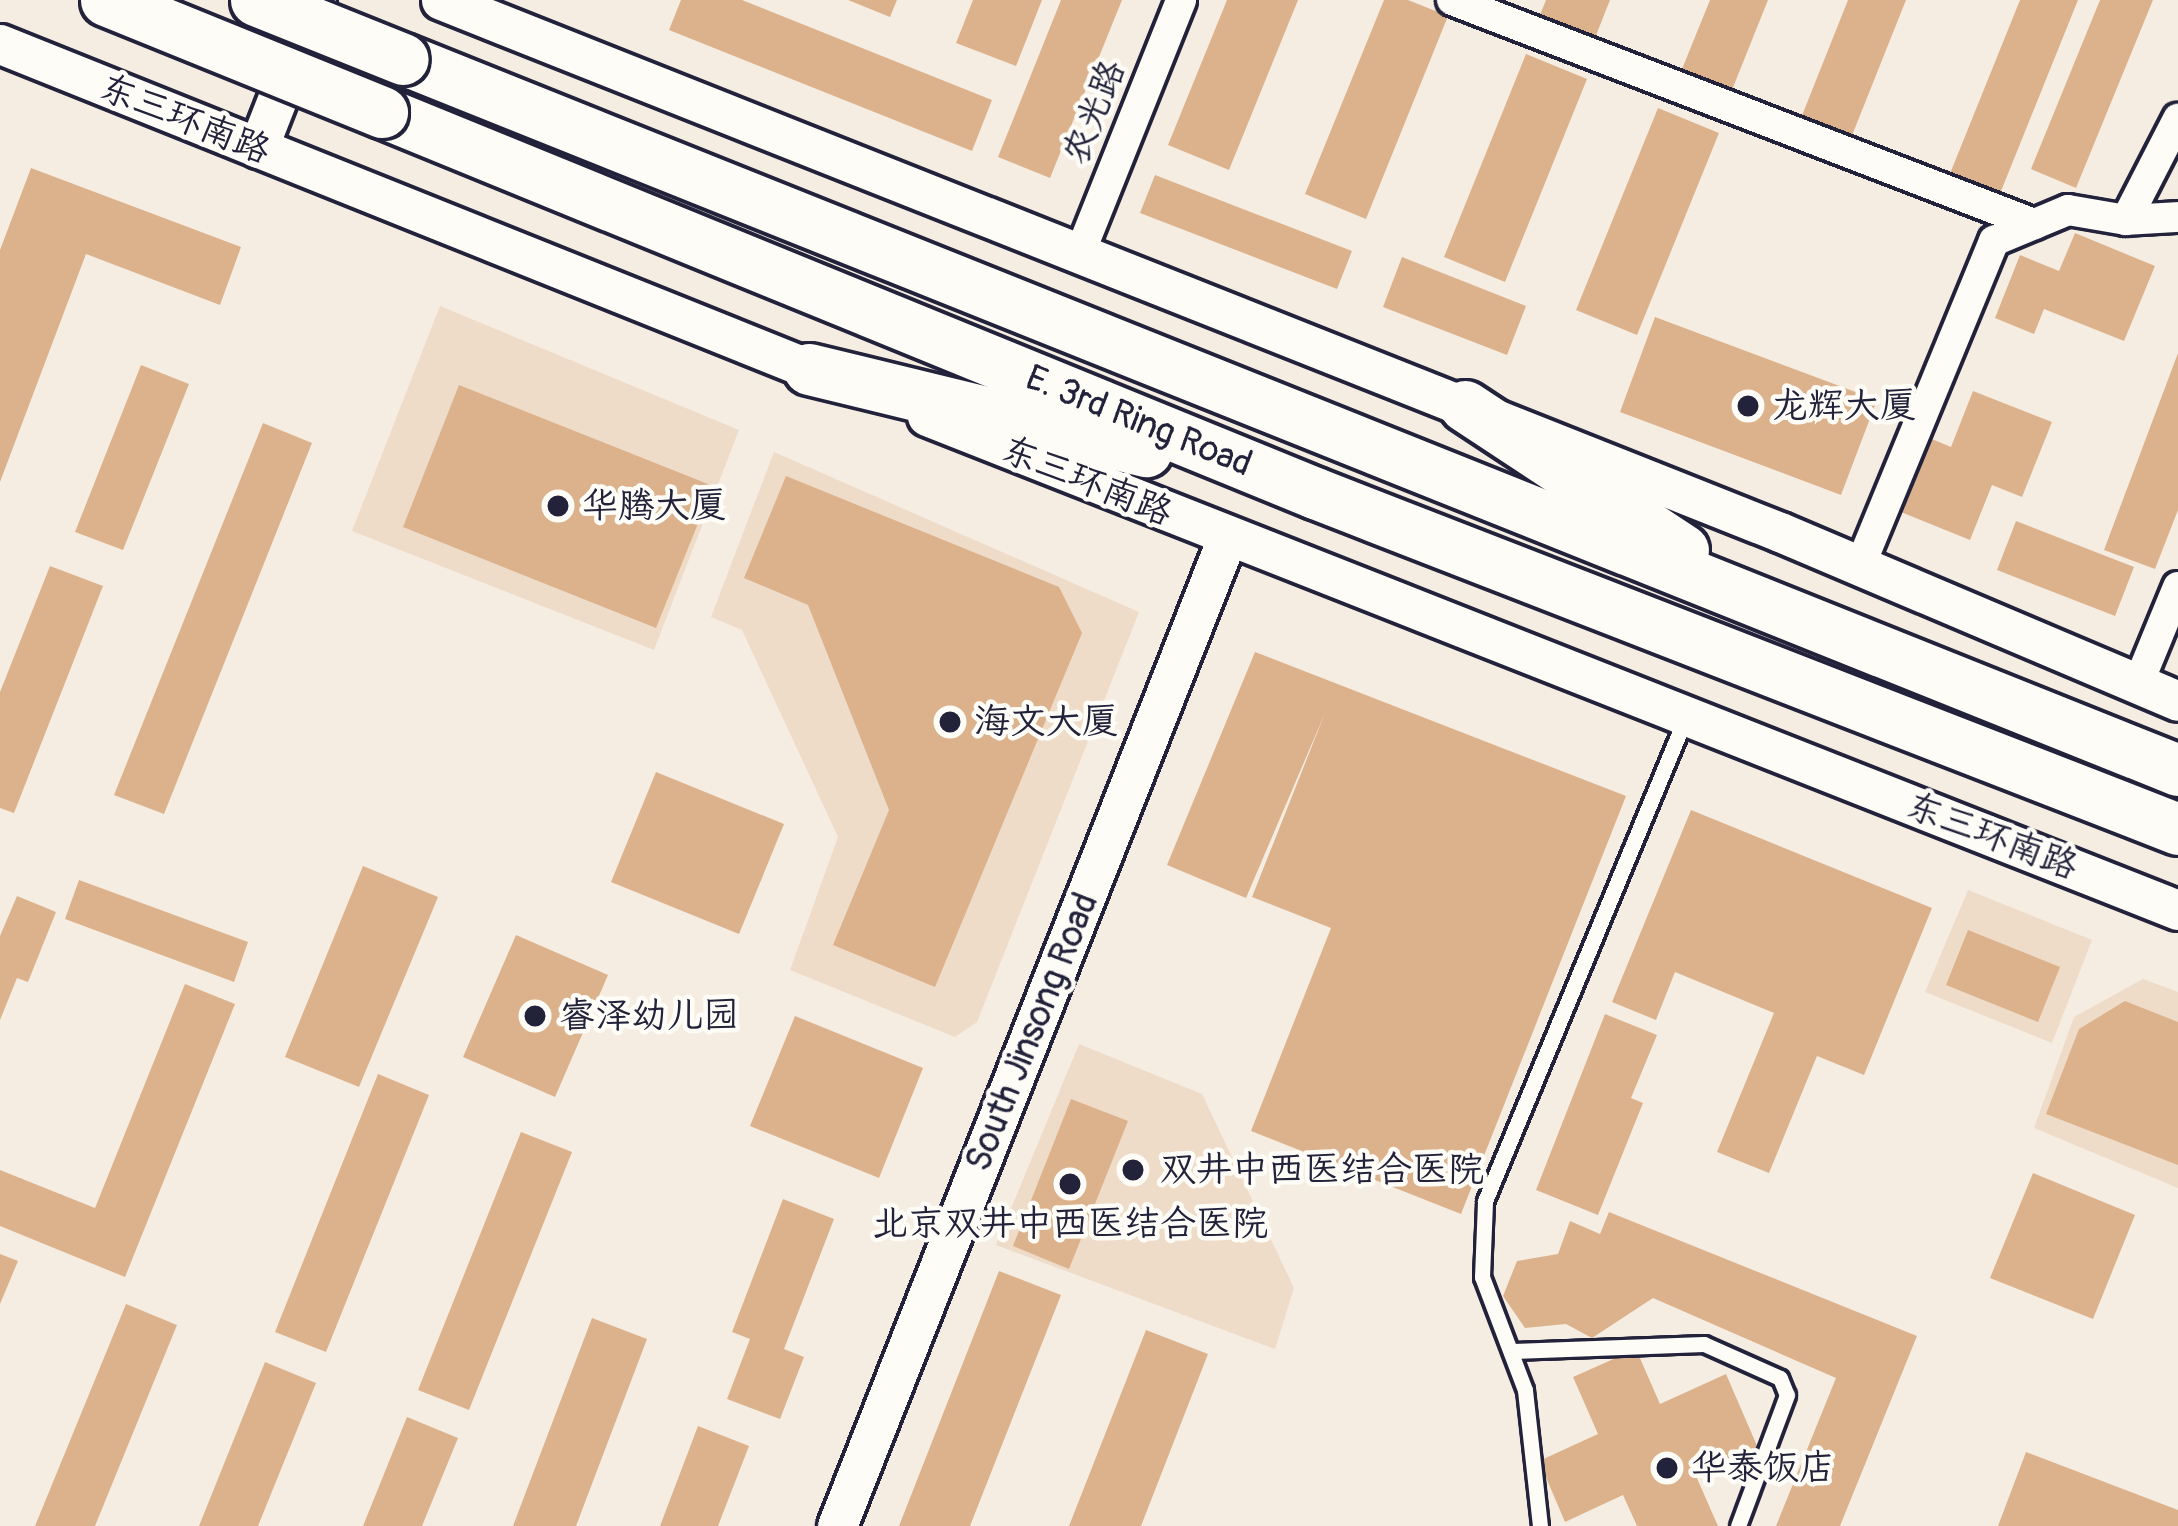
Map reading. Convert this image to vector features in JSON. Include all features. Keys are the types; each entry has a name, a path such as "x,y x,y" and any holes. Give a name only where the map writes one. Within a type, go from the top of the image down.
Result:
{"highway":[{"name":"E. 3rd Ring Road","path":"106,0 1315,493 2178,829"},
{"name":"E. 3rd Ring Road","path":"256,0 2178,770"},
{"path":"809,368 1315,493"},
{"path":"1465,406 1774,610"},
{"path":"2112,743 2178,750"}],"street":[{"path":"258,148 316,0"},
{"path":"441,0 1465,406 2178,701"},
{"name":"农光路","path":"1080,253 1181,0"},
{"path":"1452,0 2035,224"},
{"name":"东三环南路","path":"0,44 1227,538 2178,910"},
{"path":"2126,220 2178,118"},
{"path":"1860,566 1994,241 2068,210 2126,220 2178,218"},
{"name":"South Jinsong Road","path":"837,1526 1227,538"},
{"path":"2138,684 2178,586"}],"lane":[{"path":"1540,1526 1513,1351 1482,1276 1485,1201 1686,717"},
{"path":"1513,1351 1704,1344 1780,1378 1787,1395 1738,1526"}],"shaded area":[{"name":"华腾大厦","path":"440,306 739,430 654,650 352,531"},
{"name":"海文大厦","path":"774,452 1139,612 977,1022 955,1037 790,970 838,837 742,630 711,617"},
{"path":"1968,890 2092,940 2052,1043 1925,992"},
{"path":"2143,979 2178,992 2178,1188 2034,1128 2074,1017"},
{"name":"双井中西医结合医院","path":"1079,1044 1202,1094 1294,1288 1275,1349 996,1245"}],"building":[{"path":"681,0 742,0 992,100 972,151 669,30"},
{"path":"848,0 897,0 890,17"},
{"path":"973,0 1042,0 1016,66 956,43"},
{"path":"1061,0 1122,0 1050,178 998,157"},
{"path":"1227,0 1298,0 1229,170 1168,145"},
{"path":"1384,0 1408,0 1448,16 1366,219 1305,194"},
{"path":"1546,0 1610,0 1593,43 1538,20"},
{"path":"1710,0 1768,0 1730,95 1680,74"},
{"path":"1848,0 1906,0 1849,143 1799,123"},
{"path":"2020,0 2078,0 1997,201 1947,181"},
{"path":"2100,0 2153,0 2076,188 2031,169"},
{"path":"1526,54 1587,79 1505,282 1444,257"},
{"path":"1658,108 1719,133 1637,335 1576,310"},
{"path":"31,168 241,247 220,305 86,254 0,482 0,250"},
{"path":"1155,175 1352,251 1337,289 1140,213"},
{"path":"2075,233 2155,266 2124,341 2044,309 2034,334 1995,318 2020,255 2059,271"},
{"path":"1402,257 1526,306 1507,355 1383,307"},
{"name":"龙辉大厦","path":"1655,317 1877,400 1841,495 1620,412"},
{"path":"2178,353 2178,510 2155,569 2104,550"},
{"path":"141,365 189,384 123,550 75,532"},
{"name":"华腾大厦","path":"459,385 713,486 656,628 403,527"},
{"path":"1973,391 2052,422 2022,497 1992,485 1970,540 1886,506 1915,432 1951,447"},
{"path":"263,423 312,443 164,814 114,795"},
{"name":"海文大厦","path":"786,476 1059,587 1082,633 935,987 833,945 889,810 808,605 744,578"},
{"path":"2016,521 2134,567 2115,616 1997,570"},
{"path":"50,566 103,586 14,813 0,808 0,692"},
{"path":"1255,652 1626,796 1461,1214 1251,1131 1331,928 1252,897 1325,713 1246,898 1167,865"},
{"path":"656,772 784,824 739,934 611,882"},
{"path":"1691,810 1932,908 1864,1075 1817,1056 1769,1173 1717,1152 1774,1013 1675,972 1656,1020 1612,1002"},
{"path":"363,866 438,897 359,1087 285,1057"},
{"path":"79,880 248,942 234,982 65,919"},
{"path":"17,896 56,912 28,982 17,978 0,1020 0,936"},
{"path":"1968,930 2060,967 2038,1022 1946,985"},
{"name":"睿泽幼儿园","path":"516,935 608,975 555,1097 463,1057"},
{"path":"185,984 235,1004 125,1277 0,1226 0,1170 95,1208"},
{"path":"2125,1001 2178,1022 2178,1165 2046,1114 2079,1029"},
{"path":"1605,1014 1657,1035 1631,1098 1643,1103 1598,1215 1536,1190"},
{"path":"795,1016 923,1068 879,1178 750,1126"},
{"path":"378,1074 429,1095 326,1352 275,1332"},
{"name":"北京双井中西医结合医院","path":"1071,1099 1128,1121 1069,1269 1013,1246"},
{"path":"521,1132 572,1152 469,1410 418,1390"},
{"path":"2033,1173 2135,1215 2093,1319 1990,1278"},
{"path":"783,1199 834,1219 784,1349 804,1357 780,1419 727,1399 750,1339 732,1332"},
{"path":"1609,1212 1917,1336 1840,1526 1776,1526 1836,1378 1653,1298 1592,1338 1566,1324 1525,1328 1503,1296 1517,1261 1558,1254 1570,1221 1600,1234"},
{"path":"0,1254 18,1261 0,1304"},
{"path":"999,1271 1061,1295 970,1526 899,1526"},
{"path":"126,1304 177,1325 95,1526 35,1526"},
{"path":"592,1318 647,1339 576,1526 513,1526"},
{"path":"1146,1330 1208,1354 1141,1526 1069,1526"},
{"path":"1636,1349 1660,1404 1726,1374 1758,1448 1696,1476 1718,1526 1637,1526 1623,1495 1565,1522 1539,1461 1598,1434 1573,1377"},
{"path":"265,1362 316,1383 258,1526 199,1526"},
{"path":"407,1417 458,1438 422,1526 363,1526"},
{"path":"698,1426 749,1446 718,1526 660,1526"},
{"path":"2026,1452 2178,1510 2178,1526 1998,1526"}],"place":[{"name":"龙辉大厦","path":"1748,406"},
{"name":"华腾大厦","path":"558,506"},
{"name":"海文大厦","path":"950,722"},
{"name":"睿泽幼儿园","path":"535,1016"},
{"name":"双井中西医结合医院","path":"1133,1170"},
{"name":"北京双井中西医结合医院","path":"1070,1184"},
{"name":"华泰饭店","path":"1667,1468"}]}
